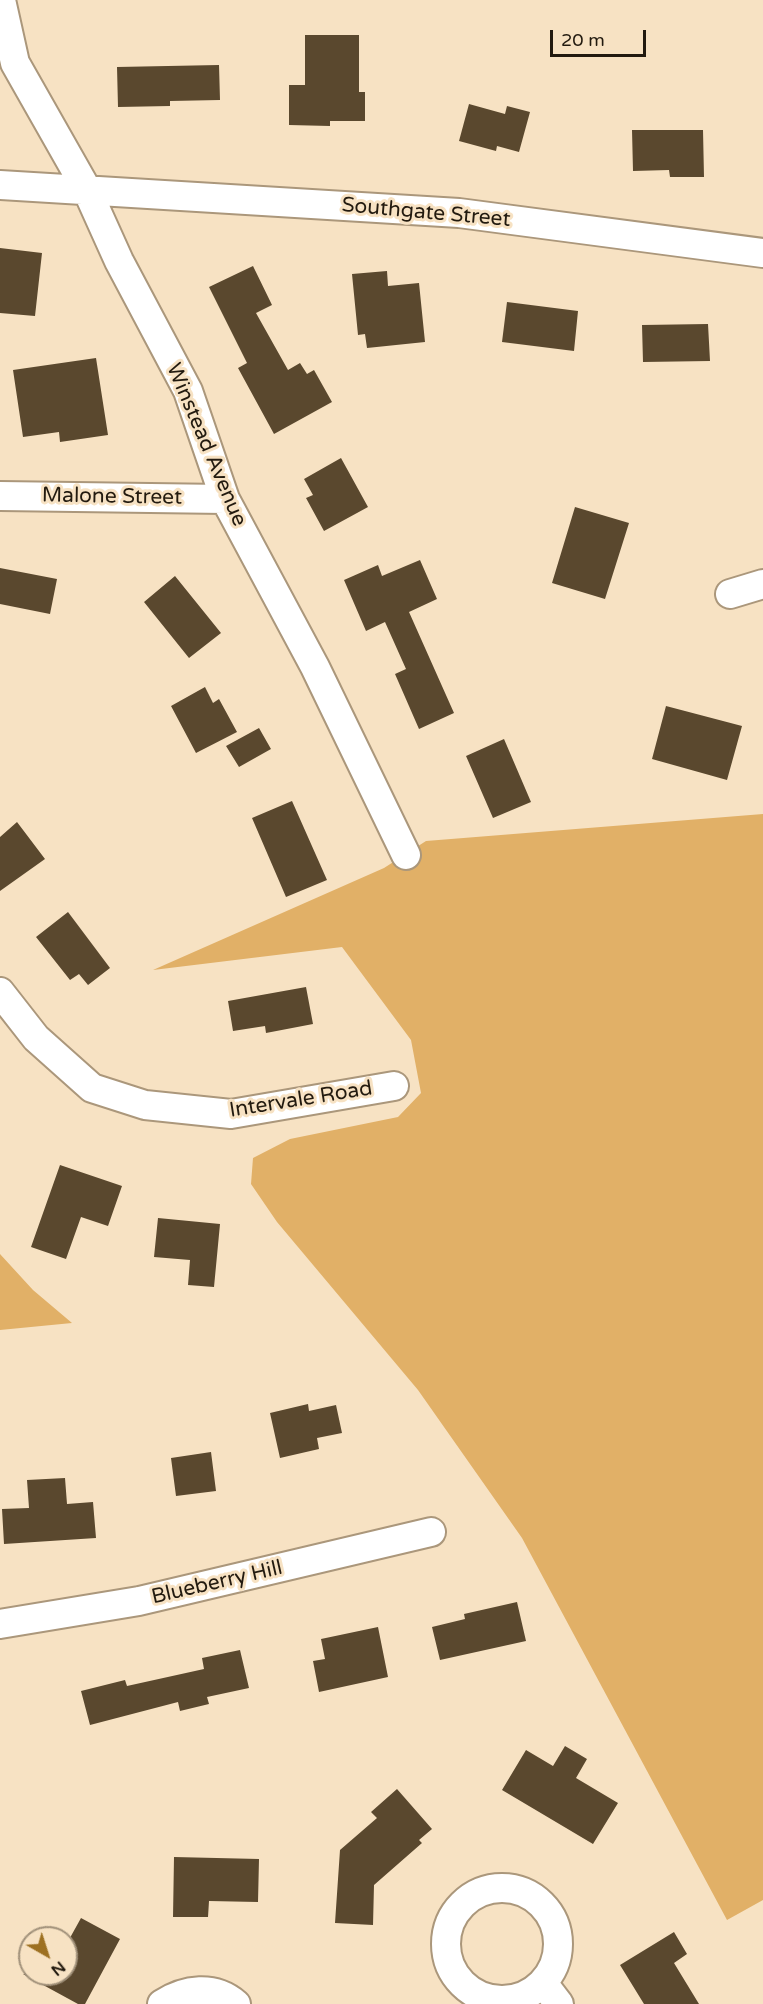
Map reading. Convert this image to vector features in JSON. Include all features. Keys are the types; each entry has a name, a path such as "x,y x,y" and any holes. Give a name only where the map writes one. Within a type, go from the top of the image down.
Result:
{"street":[{"name":"Winstead Avenue","path":"1,0 15,63 87,190 119,261 188,391 225,499 315,667 406,855"},
{"name":"Southgate Street","path":"0,185 459,213 763,253"},
{"name":"Malone Street","path":"0,496 225,499"},
{"path":"730,594 763,584"},
{"name":"Intervale Road","path":"0,992 36,1038 92,1088 145,1105 231,1114 394,1086"},
{"name":"Blueberry Hill","path":"0,1624 139,1601 431,1532"},
{"path":"162,2004 180,1994 198,1990 217,1993 236,2004"}],"shaded area":[{"path":"763,814 763,1900 727,1920 522,1538 418,1390 277,1222 251,1184 253,1158 290,1139 398,1117 421,1093 411,1040 342,947 153,970 384,868 426,841"},
{"path":"0,1254 33,1290 72,1323 0,1330"}],"building":[{"path":"305,35 359,35 359,92 365,92 365,121 330,121 330,126 289,125 289,85 305,85"},
{"path":"219,65 220,100 170,101 170,106 118,107 117,67"},
{"path":"469,104 505,114 507,106 530,112 519,152 497,146 496,151 459,141"},
{"path":"632,130 703,130 704,177 670,177 669,170 633,171"},
{"path":"0,248 42,253 35,316 0,313"},
{"path":"253,266 272,305 256,313 288,370 300,363 307,374 314,370 332,402 274,434 238,368 247,363 209,287"},
{"path":"387,271 388,286 419,283 425,342 367,348 365,334 358,335 352,274"},
{"path":"507,302 578,311 574,351 502,342"},
{"path":"708,324 710,361 643,362 642,325"},
{"path":"96,358 108,435 60,442 59,432 23,437 13,370"},
{"path":"341,458 368,507 324,531 306,498 313,495 304,479"},
{"path":"575,507 629,523 605,599 552,583"},
{"path":"420,560 437,599 409,612 454,713 419,729 395,674 406,669 385,622 366,631 344,580 378,565 382,576"},
{"path":"0,568 57,579 50,614 0,604"},
{"path":"175,576 221,633 189,658 144,602"},
{"path":"205,687 213,703 219,699 237,732 196,753 171,706"},
{"path":"666,706 742,726 727,780 652,759"},
{"path":"259,728 271,749 239,767 226,746"},
{"path":"504,739 531,802 493,818 466,756"},
{"path":"292,801 327,880 286,897 252,818"},
{"path":"17,822 45,859 0,891 0,837"},
{"path":"68,912 110,968 88,985 79,974 70,980 36,937"},
{"path":"306,987 313,1024 266,1033 265,1026 233,1031 228,1001"},
{"path":"60,1165 122,1186 108,1226 81,1217 66,1259 31,1247"},
{"path":"158,1218 220,1224 214,1287 188,1285 190,1260 154,1257"},
{"path":"308,1404 309,1411 336,1405 342,1433 317,1438 319,1449 280,1458 270,1413"},
{"path":"211,1452 216,1491 176,1496 171,1458"},
{"path":"65,1478 67,1504 93,1502 96,1538 4,1544 2,1509 29,1508 27,1480"},
{"path":"517,1602 526,1641 440,1660 432,1627 465,1619 464,1614"},
{"path":"378,1627 388,1677 319,1692 313,1661 325,1659 321,1639"},
{"path":"240,1650 249,1688 207,1697 209,1704 180,1711 178,1702 90,1725 81,1691 125,1680 127,1686 204,1669 202,1658"},
{"path":"565,1746 587,1759 576,1778 618,1803 593,1844 502,1790 526,1750 553,1766"},
{"path":"397,1789 432,1829 419,1840 422,1843 374,1885 373,1925 335,1923 340,1850 377,1818 371,1812"},
{"path":"174,1857 259,1859 258,1902 209,1901 208,1917 173,1917"},
{"path":"81,1918 120,1939 85,2004 78,2004 45,1986 78,1986 77,1926"},
{"path":"674,1932 687,1954 674,1963 699,2004 644,2004 620,1965"}]}
